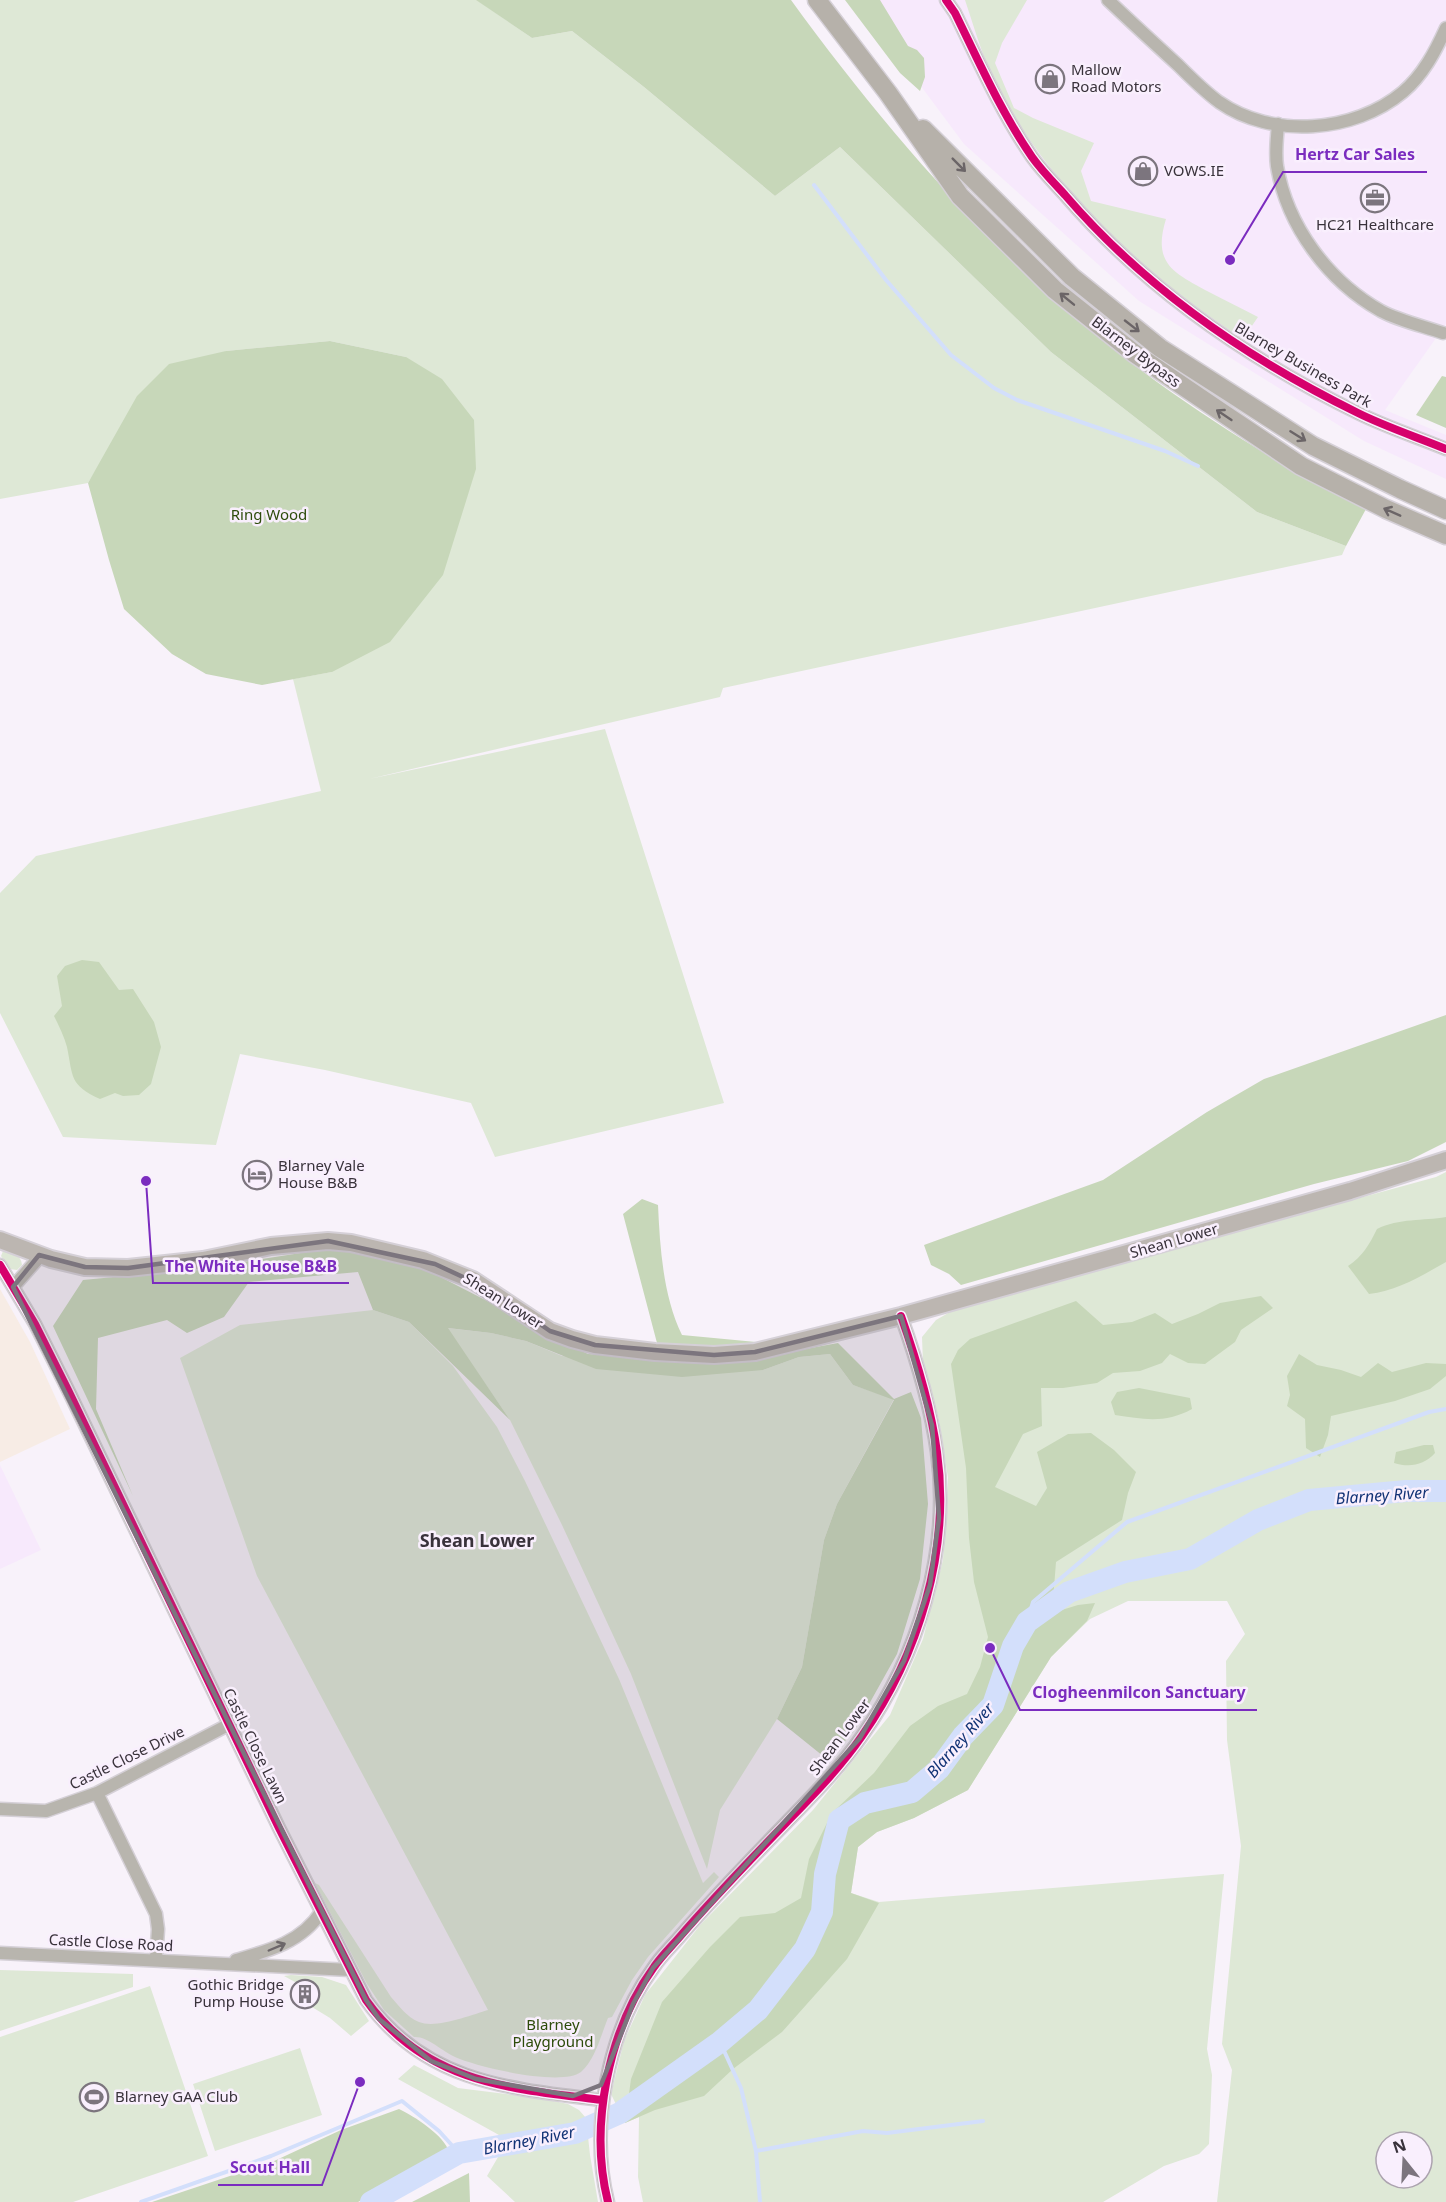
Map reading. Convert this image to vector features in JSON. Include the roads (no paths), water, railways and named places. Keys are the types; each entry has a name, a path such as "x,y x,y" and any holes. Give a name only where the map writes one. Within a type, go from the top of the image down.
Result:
{"highway":[{"name":"Blarney Bypass","path":"817,0 888,93 960,196 1055,290 1134,353 1301,466 1446,536"},
{"name":"Blarney Bypass","path":"888,93 1072,277 1160,348 1313,446 1446,510"}],"main road":[{"name":"Shean Lower","path":"0,1239 39,1255 85,1267 128,1268 203,1260 271,1246 328,1241 351,1243 423,1260 473,1280 550,1331 572,1339 595,1345 655,1352 714,1355 755,1352 901,1316 1350,1191 1446,1160"}],"street":[{"name":"Blarney Business Park","path":"946,0 955,13 999,104 1033,158 1083,217 1119,254 1152,283 1244,350 1358,414 1446,449"},
{"path":"953,0 955,13"},
{"path":"1108,0 1220,102 1249,117 1278,124 1317,128 1349,121 1403,92 1432,59 1446,28"},
{"path":"1278,124 1277,164 1281,185 1293,218 1310,247 1334,274 1359,296 1383,312 1443,333"},
{"path":"13,1287 39,1255"},
{"name":"Castle Close Lawn","path":"0,1265 35,1324 228,1725 350,1970 379,2019 411,2048 431,2061 476,2079 516,2088 603,2100"},
{"name":"Shean Lower","path":"608,2202 599,2144 601,2114 608,2074 618,2038 633,2004 653,1968 703,1911 813,1795 860,1738 886,1699 921,1618 936,1554 939,1518 937,1454 932,1425 901,1316"},
{"name":"Castle Close Drive","path":"0,1809 46,1811 97,1793 228,1725"},
{"path":"97,1793 156,1914 156,1960"},
{"name":"Castle Close Road","path":"221,1963 262,1953 292,1940 312,1926 321,1912"},
{"name":"Castle Close Road","path":"0,1953 350,1970"},
{"name":"Castle Close Lawn","path":"573,2096 601,2085 608,2074"}],"waterway":[{"path":"814,185 886,280 951,355 994,388 1017,400 1165,451 1198,466"},
{"path":"1027,1622 1033,1602 1127,1522 1429,1412 1446,1409"},
{"name":"Blarney River","path":"371,2202 459,2153 575,2133 620,2113 720,2042 758,2010 805,1949 822,1912 825,1874 839,1820 865,1803 912,1792 939,1769 963,1736 993,1705 1013,1646 1027,1622 1069,1592 1125,1572 1190,1559 1258,1520 1309,1500 1406,1491 1446,1491"},
{"path":"720,2042 741,2088 756,2151 760,2202"},
{"path":"141,2202 271,2156 402,2101 439,2131 459,2153"},
{"path":"756,2151 863,2131 887,2133 983,2121"}],"place":[{"name":"Mallow Road Motors","path":"1050,79"},
{"name":"VOWS.IE","path":"1143,171"},
{"name":"HC21 Healthcare","path":"1375,198"},
{"name":"Hertz Car Sales","path":"1230,260"},
{"name":"Blarney Vale House B&B","path":"257,1175"},
{"name":"The White House B&B","path":"146,1181"},
{"name":"Clogheenmilcon Sanctuary","path":"990,1648"},
{"name":"Gothic Bridge Pump House","path":"305,1994"},
{"name":"Scout Hall","path":"360,2082"},
{"name":"Blarney GAA Club","path":"94,2097"}],"district":[{"name":"Shean Lower","path":"477,1541"}],"park label":[{"name":"Ring Wood","path":"269,515"},
{"name":"Blarney Playground","path":"553,2034"}]}
